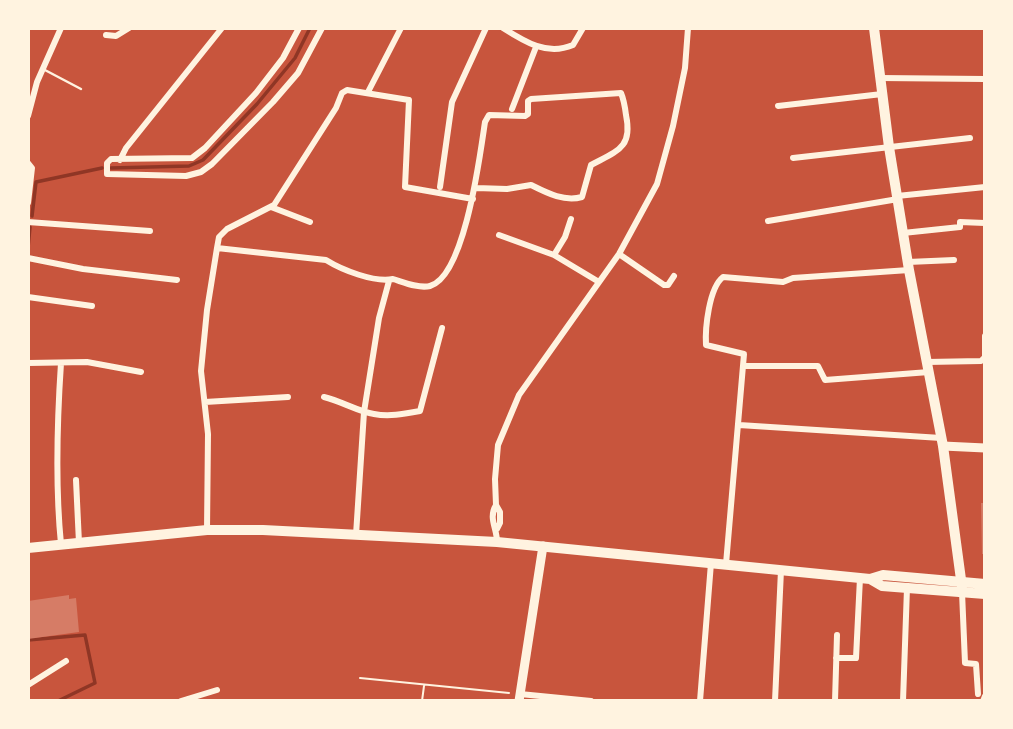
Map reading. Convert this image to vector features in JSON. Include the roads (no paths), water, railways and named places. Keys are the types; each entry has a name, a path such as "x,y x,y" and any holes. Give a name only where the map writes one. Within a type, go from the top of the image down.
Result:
{"highway":[{"path":"28,548 207,530 263,530 497,542 865,578 901,584 962,587 985,584"},
{"path":"962,587 985,594"}],"main road":[{"path":"874,28 895,199 903,233 923,370 942,442 962,587"},
{"path":"942,442 985,448"},
{"path":"520,698 543,546"}],"street":[{"path":"28,116 43,69 61,28"},
{"path":"106,36 116,36 129,28"},
{"path":"120,160 126,148 222,28"},
{"path":"299,28 283,58 256,93 205,148 192,158 108,160 106,172 114,176 186,176 201,172 273,102 298,73 322,28"},
{"path":"368,92 401,28"},
{"path":"505,29 536,47 565,48 573,45 583,28"},
{"path":"497,542 497,529 493,524 492,512 496,505 495,458 519,395 619,254 657,184 673,127 685,68 688,28"},
{"path":"440,187 452,103 486,30"},
{"path":"512,109 536,47"},
{"path":"880,78 985,79"},
{"path":"207,530 208,433 201,387 203,345 219,237 227,229 271,208 337,108 342,93 347,90 407,99 410,102 405,187 473,200"},
{"path":"217,248 326,260 341,270 427,287 439,281 452,263 473,200 485,122 489,115 525,116 528,114 528,101 531,99 621,93 628,121 628,137 620,148 591,165 582,197 577,199 551,196 531,185 507,189 476,187"},
{"path":"778,106 882,94"},
{"path":"793,158 970,138"},
{"path":"28,163 32,168 28,203"},
{"path":"768,221 985,187"},
{"path":"271,208 310,222"},
{"path":"554,255 565,237 571,219"},
{"path":"28,222 150,230"},
{"path":"903,233 960,227 960,222 985,223"},
{"path":"499,235 554,255 599,282"},
{"path":"619,254 664,285 668,285 674,276"},
{"path":"28,258 83,270 177,280"},
{"path":"726,564 744,354 706,345 709,308 720,279 723,277 783,282 793,278 897,272 954,260"},
{"path":"356,535 364,412 379,318 389,281"},
{"path":"28,297 92,306"},
{"path":"324,397 344,402 364,412 393,416 420,411 442,328"},
{"path":"744,366 818,366 825,380 923,370 981,361 985,357 985,336"},
{"path":"28,363 86,362 141,372"},
{"path":"61,363 57,432 57,507 61,544"},
{"path":"205,402 288,397"},
{"path":"739,425 942,442"},
{"path":"76,480 79,543"},
{"path":"700,701 711,563"},
{"path":"775,701 781,570"},
{"path":"836,657 856,658 865,578"},
{"path":"901,584 903,701"},
{"path":"962,587 965,663 976,664 983,701"},
{"path":"835,701 837,635"},
{"path":"28,685 66,661"},
{"path":"181,701 217,690"},
{"path":"520,698 591,701"}],"lane":[{"path":"43,69 81,89"}],"waterway":[{"path":"111,168 189,166 203,160 257,104 295,58 310,28"},
{"path":"32,216 36,182 102,168"},
{"path":"28,248 30,227"},
{"path":"28,640 85,635 95,683 58,701"}]}
